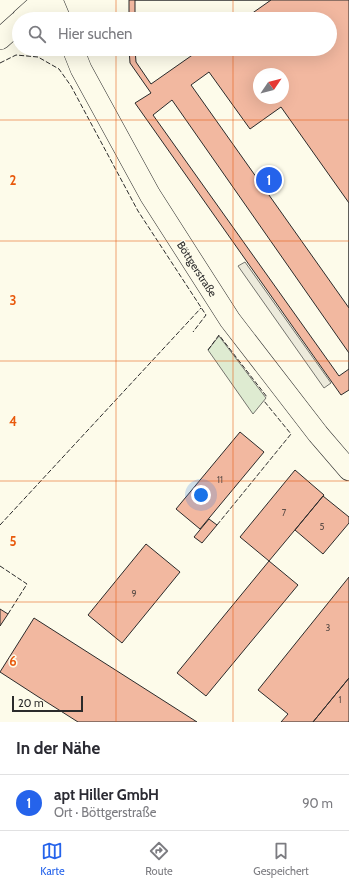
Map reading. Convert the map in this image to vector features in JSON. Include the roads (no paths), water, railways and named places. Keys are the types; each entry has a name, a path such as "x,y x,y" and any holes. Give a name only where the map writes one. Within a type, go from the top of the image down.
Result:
{"street":[{"path":"29,12 42,0"},
{"path":"52,0 57,12"},
{"path":"0,39 12,28"},
{"name":"Böttgerstraße","path":"76,56 150,195 230,320 314,429 349,470"}],"place":[{"name":"apt Hiller GmbH","path":"269,180"}]}
